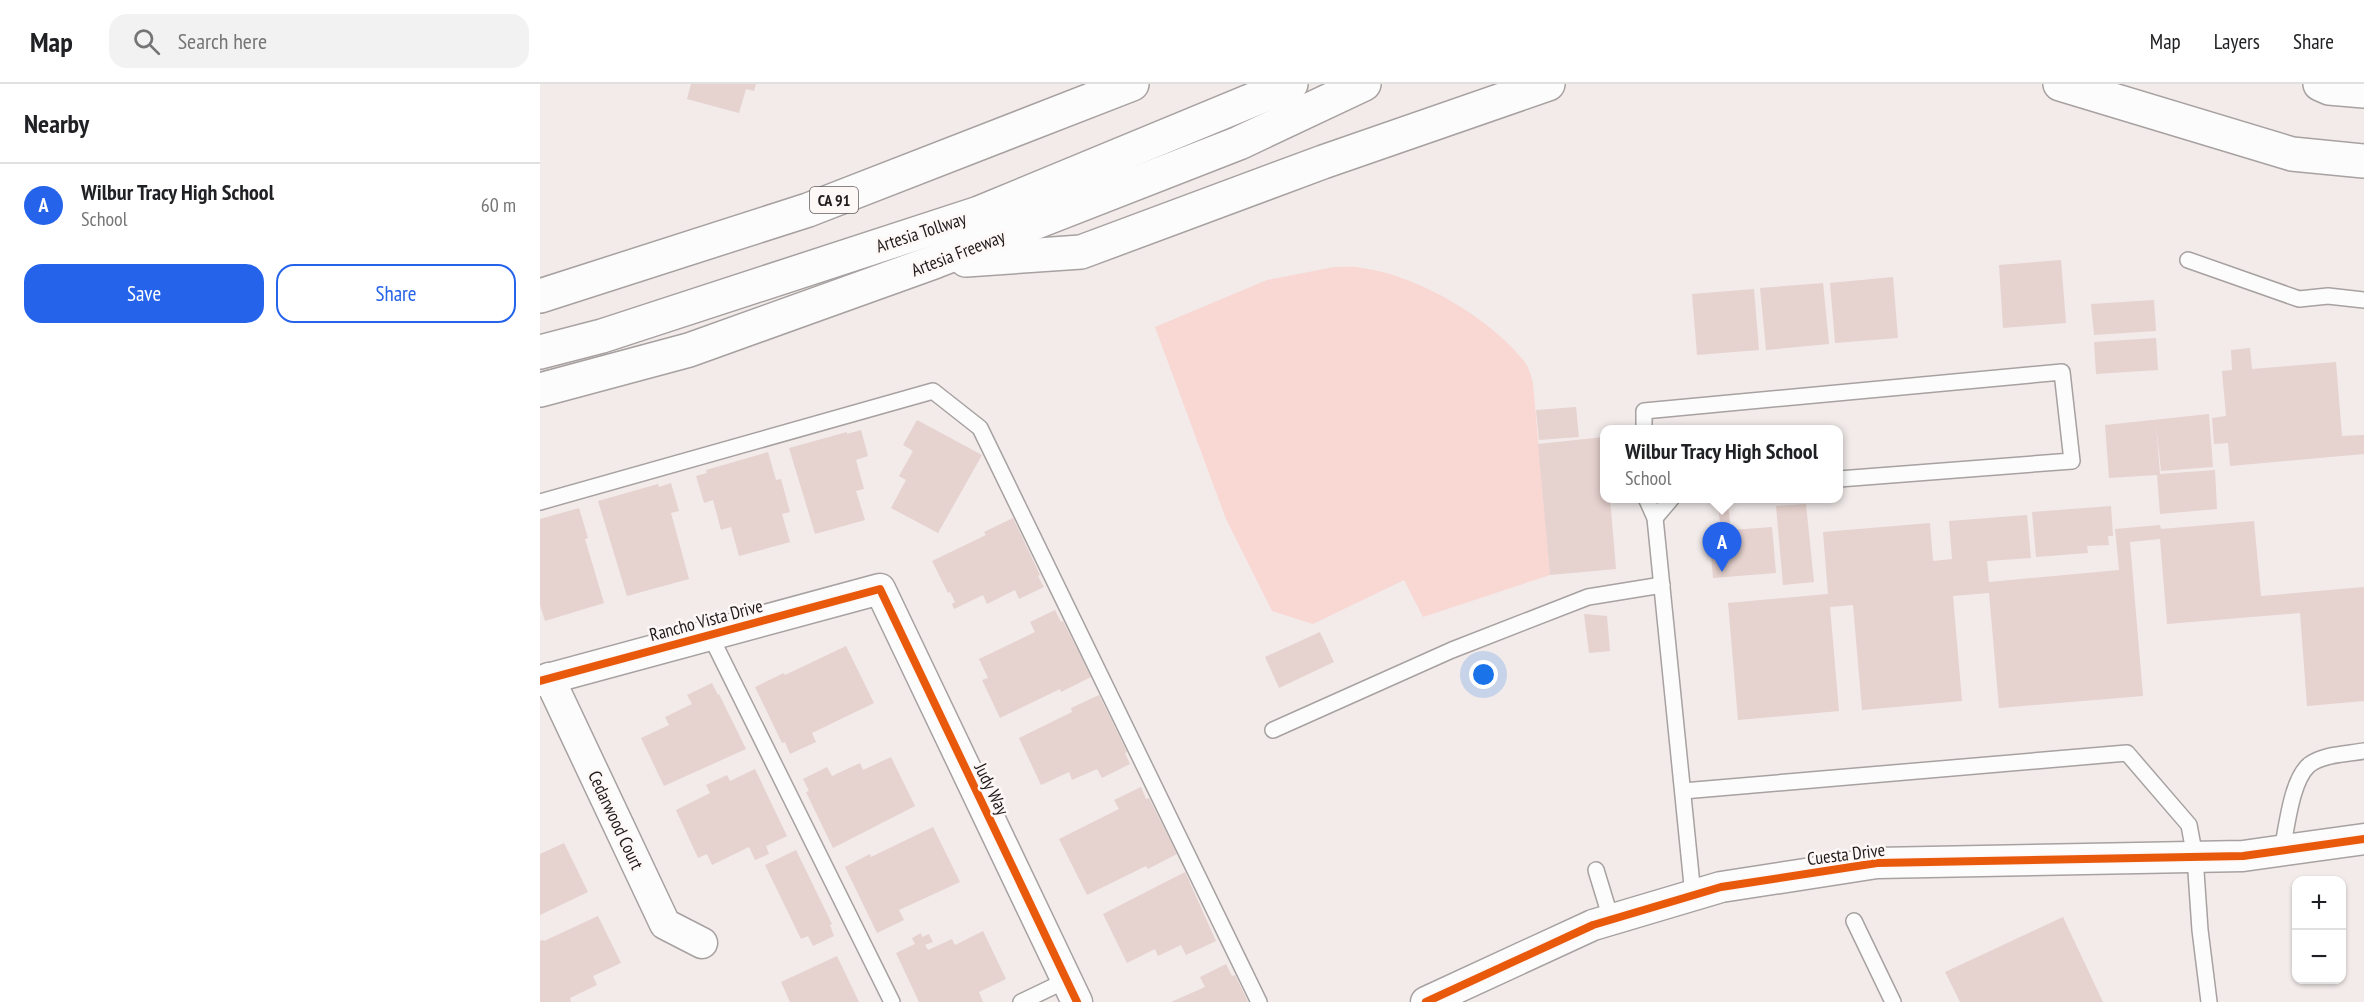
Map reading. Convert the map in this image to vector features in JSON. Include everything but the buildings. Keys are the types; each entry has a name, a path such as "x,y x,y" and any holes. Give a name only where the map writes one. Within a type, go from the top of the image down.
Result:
{"highway":[{"name":"Artesia Tollway","path":"540,332 740,273 988,190 1237,84"},
{"name":"Artesia Tollway","path":"540,352 602,336 979,213 1291,84"},
{"name":"Artesia Freeway","path":"540,390 689,350 934,262 1239,143 1364,84"},
{"path":"934,262 1081,252 1323,162 1548,84"},
{"path":"2060,84 2292,154 2364,161"},
{"path":"2320,84 2329,88 2364,91"},
{"name":"CA 91","path":"540,296 808,210 1128,85"}],"street":[{"name":"Rancho Vista Drive","path":"545,679 880,589"},
{"name":"Judy Way","path":"880,589 1072,991"},
{"name":"Cedarwood Court","path":"545,679 665,924 702,943"},
{"name":"Cuesta Drive","path":"1426,1002 1593,924 1721,887 1877,863 2243,856 2364,839"}],"lane":[{"path":"2188,260 2299,299 2328,296 2364,300"},
{"path":"1644,425 1644,411 2062,372 2072,461 1843,478"},
{"path":"540,502 933,391 980,428 1259,1002"},
{"path":"1648,503 1655,518 1693,895"},
{"path":"1655,518 1668,503"},
{"path":"1273,730 1452,650 1588,597 1662,585"},
{"path":"710,634 892,1002"},
{"path":"2282,850 2298,782 2310,765 2328,757 2364,751"},
{"path":"1683,791 2127,753 2189,825 2195,857 2208,1002"},
{"path":"1596,870 1611,919"},
{"path":"1854,921 1893,1002"},
{"path":"1021,1002 1072,991"}],"shaded area":[{"path":"1334,267 1355,267 1383,272 1428,289 1451,301 1492,329 1526,363 1533,383 1550,575 1423,617 1404,580 1313,624 1272,611 1226,519 1155,327 1267,280"}],"cycle path":[{"path":"540,681 880,589 1077,1002"},
{"path":"1426,1002 1593,925 1721,887 1877,863 2243,856 2364,839"}],"place":[{"name":"Wilbur Tracy High School","path":"1722,572"}]}
